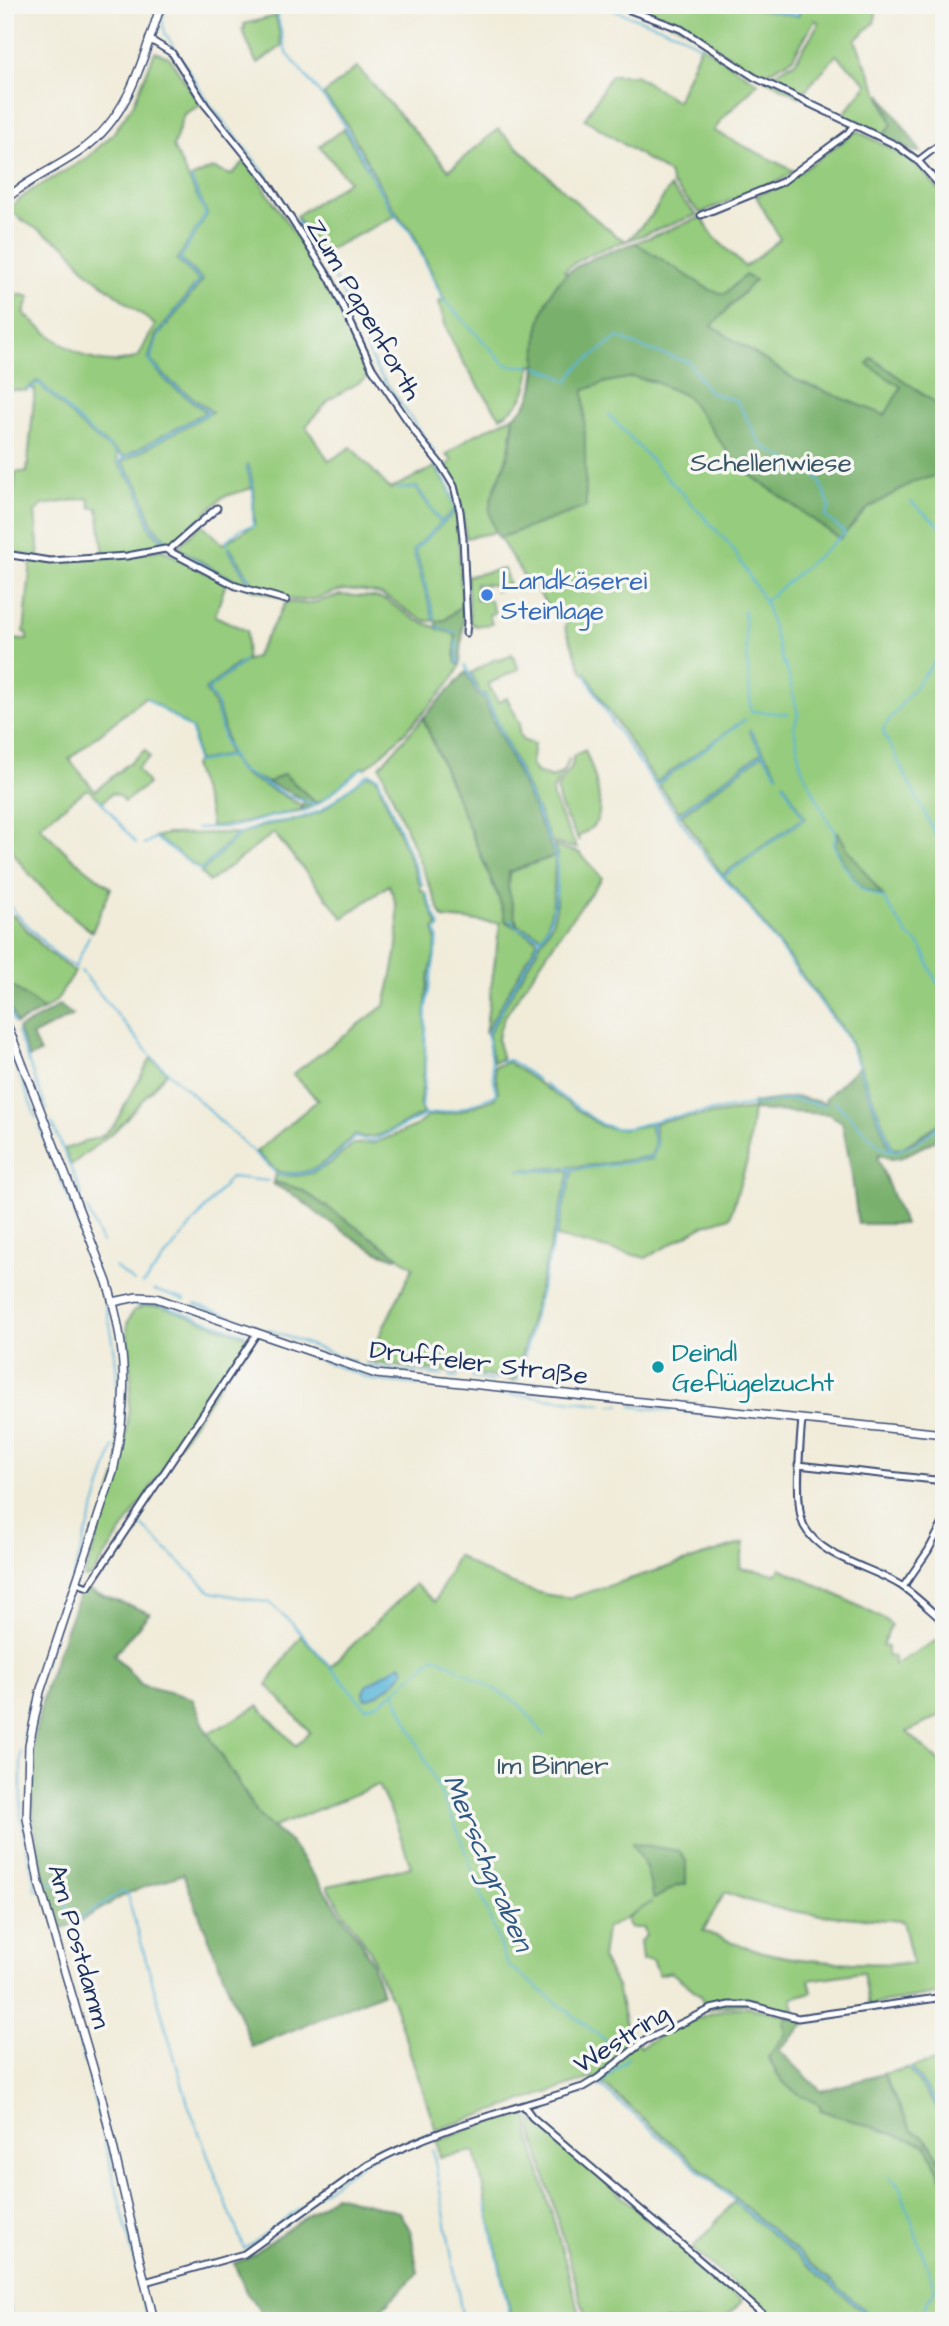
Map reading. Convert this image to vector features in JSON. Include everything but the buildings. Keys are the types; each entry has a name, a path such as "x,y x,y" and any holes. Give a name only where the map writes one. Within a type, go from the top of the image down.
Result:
{"street":[{"path":"5,201 35,178 85,148 109,126 132,88 161,5"},
{"path":"616,5 681,29 754,77 896,145 918,161 944,190"},
{"name":"Zum Papenforth","path":"149,39 172,53 206,106 266,180 330,279 372,368 454,486 463,538 466,633"},
{"path":"701,215 782,182 848,133 853,126"},
{"path":"918,161 944,141"},
{"path":"170,550 217,508"},
{"path":"5,554 50,561 127,556 165,548 236,586 286,600"},
{"path":"5,1019 80,1208 113,1302"},
{"name":"Druffeler Straße","path":"113,1302 137,1297 156,1298 376,1374 944,1434"},
{"name":"Am Postdamm","path":"113,1302 124,1367 122,1424 113,1472 40,1692 28,1755 27,1818 39,1883 102,2095 154,2321"},
{"path":"77,1583 88,1587 257,1333"},
{"path":"802,1419 798,1465 802,1520 813,1538 826,1549 903,1587 944,1622"},
{"path":"798,1465 944,1481"},
{"path":"903,1587 928,1551 944,1521"},
{"name":"Westring","path":"145,2282 244,2255 368,2165 386,2155 433,2136 591,2083 644,2041 711,2009 729,2005 750,2005 798,2018 944,1997"},
{"path":"524,2106 532,2117 771,2321"}],"green space":[{"path":"625,5 736,5 798,16 803,5 878,5 874,23 855,40 892,124 883,136 841,117 868,84 836,55 800,97 765,79 795,62 819,23 815,20 792,59 761,76 682,27"},
{"path":"276,16 282,46 258,63 242,29 245,28 244,24"},
{"path":"701,45 758,83 721,120 714,131 794,171 781,180 700,213 672,184 669,174 585,119 611,75 635,75 677,101"},
{"path":"155,52 169,57 201,105 184,114 173,147 206,214 177,260 199,280 156,335 148,360 168,383 206,412 124,457 88,430 39,381 25,391 5,389 5,306 14,305 18,294 30,297 24,313 35,323 74,351 104,362 138,357 155,325 86,271 67,247 8,209 29,192 87,158 112,135 134,103"},
{"name":"Schellenwiese","path":"357,67 449,170 498,129 586,211 627,241 579,260 564,271 568,273 588,261 702,217 712,235 745,267 780,239 756,196 783,184 857,131 908,157 944,196 944,1120 900,1149 893,1149 848,1036 724,876 805,818 783,782 803,818 722,875 681,815 763,754 778,774 750,730 762,752 679,812 658,784 744,720 656,782 586,672 583,673 565,627 568,620 556,618 532,583 527,582 496,532 466,538 460,502 446,468 452,460 446,455 470,437 514,416 503,477 522,411 532,395 536,366 531,365 529,382 519,402 500,417 472,376 449,334 439,302 444,299 411,229 400,218 386,196 343,118 323,95"},
{"path":"881,94 921,152 912,151 883,136 892,124"},
{"path":"344,129 395,216 320,254 296,216 349,181 319,146"},
{"path":"246,160 328,285 372,375 329,400 306,426 329,461 351,447 390,489 435,467 449,488 455,509 441,522 417,487 398,489 416,488 441,523 413,550 434,621 419,618 391,599 372,592 343,590 315,599 300,600 271,595 249,588 251,580 230,547 228,549 248,585 221,573 177,547 202,524 223,544 254,525 254,488 248,464 246,465 252,488 223,497 171,545 153,526 140,488 122,462 212,412 170,381 150,360 158,336 203,280 180,259 207,214 191,178 212,168 231,175"},
{"path":"670,187 697,215 646,234 627,241 651,216"},
{"path":"636,243 710,290 725,294 745,275 755,280 712,326 796,380 885,415 901,387 867,364 872,358 944,409 944,474 915,481 867,509 840,539 738,466 687,396 655,382 633,377 584,390 586,507 499,538 490,515 490,505 509,450 514,416 523,408 533,388 538,331 547,302 558,282 579,265"},
{"path":"38,382 87,431 116,453 119,465 138,489 150,529 168,546 104,555 98,508 91,508 89,498 43,505 35,512 39,557 5,552 9,500 13,500 16,472 27,472 35,389 29,389"},
{"path":"457,510 462,605 445,620 436,621 415,549"},
{"path":"163,550 226,583 215,616 247,631 246,661 255,657 286,602 309,604 340,595 386,600 416,620 455,634 456,663 460,665 434,701 387,749 366,768 362,767 326,798 316,803 284,774 268,783 245,773 233,759 219,709 208,690 245,661 237,664 205,690 218,714 229,755 197,761 193,730 145,697 69,759 95,791 145,750 150,757 137,768 148,784 124,802 120,796 112,793 103,802 87,789 39,826 70,856 111,888 92,932 44,890 5,840 5,639 27,640 27,633 24,633 31,560 50,563"},
{"path":"504,569 509,584 496,591 495,585 476,584 476,600 490,600 495,613 489,615 492,624 475,626 470,622 467,576"},
{"path":"462,605 460,665 456,663 455,634 438,629 436,621 445,620"},
{"path":"512,654 519,669 488,684 498,702 507,698 520,724 522,740 534,744 531,764 536,772 552,778 567,766 552,794 577,848 552,843 485,694 480,693 471,673 497,658 499,661"},
{"path":"466,672 478,695 483,697 555,856 509,872 508,887 517,925 506,922 499,898 423,718"},
{"path":"423,718 499,899 506,922 537,939 485,1033 500,923 443,918 380,766"},
{"path":"585,750 597,786 599,815 591,828 578,837 579,841 558,798 558,791 561,781 571,769 573,756"},
{"path":"230,756 243,774 303,806 301,810 223,826 211,826 209,812 193,766 196,762"},
{"path":"284,774 316,803 301,810 304,799 268,783"},
{"path":"367,775 376,777 420,890 424,892 438,926 434,929 435,949 427,995 421,1103 423,1114 381,1135 354,1135 330,1159 312,1169 291,1173 278,1172 256,1152 318,1100 293,1074 385,1005 397,944 394,899 389,885 343,918 274,833 209,882 201,873 238,835 269,824 297,820 320,812"},
{"path":"838,832 883,896 861,888 842,861 835,845"},
{"path":"237,833 201,870 155,837 166,834"},
{"path":"554,846 580,853 602,878 560,934 504,1018 498,1041 502,1059 493,1062 489,1033 552,923 556,908 557,855"},
{"path":"555,856 552,908 542,936 517,925 508,887 509,872"},
{"path":"5,914 14,916 47,951 75,972 56,1001 44,1010 5,981"},
{"path":"5,981 44,1010 16,1024 5,993"},
{"path":"59,1005 73,1015 32,1036 40,1053 29,1058 18,1029"},
{"path":"151,1058 167,1072 118,1128 71,1165 64,1149 102,1136 114,1125"},
{"path":"508,1062 601,1126 620,1129 650,1124 655,1145 651,1156 599,1165 520,1170 570,1171 515,1381 367,1361 413,1267 302,1190 273,1181 275,1175 296,1176 312,1173 330,1164 353,1144 375,1143 416,1126 428,1116 458,1112 494,1099 498,1092 494,1066"},
{"path":"858,1067 890,1149 904,1147 944,1120 944,1136 900,1158 891,1159 879,1154 878,1159 904,1224 858,1224 842,1122 828,1114 753,1110 753,1103 798,1097 825,1103 826,1098"},
{"path":"753,1109 747,1161 730,1217 705,1225 646,1258 556,1237 573,1170 652,1159 657,1144 654,1123"},
{"path":"275,1182 302,1190 398,1256 396,1258 375,1251 355,1239 297,1197 273,1184"},
{"path":"145,1306 161,1306 246,1336 247,1343 178,1446 174,1448 176,1450 91,1577 84,1578 125,1448 131,1380 127,1324 133,1311"},
{"name":"Im Binner","path":"744,1543 740,1568 777,1574 780,1568 886,1620 891,1625 882,1646 887,1647 887,1656 894,1657 894,1665 944,1636 944,1714 907,1732 944,1766 944,1993 869,2005 863,1972 809,1980 812,1992 792,1998 796,2014 751,2003 706,2009 700,1995 671,1972 659,1975 653,1960 642,1960 640,1941 646,1936 644,1928 631,1928 626,1919 652,1902 606,1929 602,1958 617,1987 626,2025 641,2047 664,2033 723,2010 749,2008 814,2019 794,2028 772,2056 780,2076 911,2129 883,2074 908,2068 944,2117 944,2321 877,2321 595,2077 436,2130 392,1999 369,1949 328,1889 328,1886 411,1867 396,1823 378,1785 272,1828 260,1817 208,1734 258,1706 296,1746 310,1732 267,1685 301,1635 330,1667 415,1584 435,1602 457,1555 512,1584 545,1594 573,1597","holes":["725,1892 747,1900 812,1914 903,1921 913,1964 793,1958 757,1950 703,1931"]},
{"path":"87,1590 150,1613 114,1655 142,1685 192,1698 208,1734 260,1817 290,1842 362,1943 382,1993 252,2047 183,1874 128,1893 75,1924 58,1929 44,1878 34,1825 33,1746 51,1671 80,1592"},
{"path":"632,1843 679,1851 686,1861 686,1884 654,1899 646,1868"},
{"path":"786,2018 808,2021 779,2050 821,2091 883,2074 912,2131 923,2136 932,2146 944,2167 944,2182 926,2145 820,2110 820,2105 783,2082 768,2057 786,2033"},
{"path":"944,2059 944,2112 911,2067"},
{"path":"515,2112 528,2118 531,2141 582,2321 512,2321 475,2151 440,2157 437,2141"},
{"path":"532,2120 742,2301 723,2321 587,2321 533,2134"},
{"path":"335,2195 400,2212 411,2232 418,2273 369,2321 268,2321 246,2292 234,2263 246,2259"},
{"path":"734,2202 873,2321 777,2321 692,2249"}],"water":[{"path":"401,1664 405,1670 398,1679 366,1699 363,1692 366,1686"}],"waterway":[{"path":"167,5 162,19 165,33 209,103 268,177"},
{"path":"275,5 286,52 340,118 384,197 410,231 443,299 505,364 530,366"},
{"path":"600,5 680,34 700,46"},
{"path":"744,5 797,15 802,5"},
{"path":"169,545 151,527 139,489 119,461 209,412 169,382 149,360 161,330 201,280 179,260 206,214 191,179"},
{"path":"296,220 341,289 375,367 435,452"},
{"path":"537,367 568,382 577,368 618,337 640,347 689,362 709,392 737,401 761,445 818,477 830,507 825,516 845,533 765,601 798,714 794,728 801,767 836,832 834,845 841,861 861,889 883,898 909,937 916,941 924,952 935,980 944,988"},
{"path":"27,391 39,382 88,430 124,459"},
{"path":"609,415 731,546 765,602"},
{"path":"247,465 253,488 253,526 241,529 227,540 226,544 250,581 247,586"},
{"path":"435,620 414,550 455,510 449,488 436,466"},
{"path":"398,489 417,488 442,523"},
{"path":"911,502 944,529"},
{"path":"175,549 246,586"},
{"path":"744,611 751,711 788,714"},
{"path":"438,627 456,633"},
{"path":"457,641 458,663"},
{"path":"944,649 884,727 883,732 944,851"},
{"path":"244,661 207,690 216,702 224,740 238,769 288,796 317,805 364,769"},
{"path":"465,665 476,688"},
{"path":"585,674 613,724 655,785"},
{"path":"478,692 485,696 550,842"},
{"path":"146,698 192,730 196,762 231,756"},
{"path":"677,815 655,785 746,719"},
{"path":"750,731 763,753 677,815 707,859 748,906 847,1038 893,1152"},
{"path":"764,754 777,774"},
{"path":"144,844 155,838 201,871 238,834 268,823 297,819 320,811 369,773 378,777 423,886"},
{"path":"722,877 804,818 783,783"},
{"path":"99,799 136,843"},
{"path":"196,828 233,827 314,807"},
{"path":"541,938 550,918 556,893 557,868 552,846"},
{"path":"425,1115 422,1108 426,1009 438,937 436,931 440,927 426,893"},
{"path":"5,905 55,954 76,968"},
{"path":"81,971 152,1057 277,1174 302,1173 328,1162 354,1138 372,1141 425,1115 457,1110 496,1095 487,1034 541,938 516,927 510,919"},
{"path":"75,967 89,936"},
{"path":"5,998 14,1023"},
{"path":"17,1032 47,1110"},
{"path":"5,1037 36,1118"},
{"path":"500,1061 510,1060 538,1080"},
{"path":"544,1084 601,1124 614,1128 629,1128 665,1118 793,1099 826,1106"},
{"path":"834,1101 880,1147 894,1152 914,1144 944,1123"},
{"path":"518,1380 572,1169 614,1165 652,1157 656,1145 651,1121"},
{"path":"52,1123 82,1195"},
{"path":"40,1128 72,1207"},
{"path":"521,1171 572,1169"},
{"path":"143,1284 231,1177 268,1181"},
{"path":"87,1208 102,1243"},
{"path":"75,1214 87,1250"},
{"path":"90,1257 105,1302 114,1345 117,1389 115,1437"},
{"path":"115,1267 134,1282"},
{"path":"154,1290 185,1300"},
{"path":"137,1306 152,1303 161,1305 246,1334"},
{"path":"195,1304 258,1326"},
{"path":"267,1329 355,1362"},
{"path":"309,1356 374,1380 437,1387"},
{"path":"365,1365 442,1375"},
{"path":"450,1376 458,1377"},
{"path":"471,1378 493,1381"},
{"path":"450,1388 602,1404"},
{"path":"611,1405 620,1405"},
{"path":"631,1406 670,1411"},
{"path":"680,1411 706,1414"},
{"path":"73,1576 114,1446"},
{"name":"Merschgraben","path":"137,1521 211,1592 270,1603 292,1623 366,1708 380,1703 394,1692 458,1831 509,1966 623,2054"},
{"path":"42,1669 68,1587"},
{"path":"394,1692 435,1656 515,1701 545,1735"},
{"path":"23,1739 38,1679"},
{"path":"21,1752 21,1817 36,1892"},
{"path":"47,1883 57,1884 73,1921 123,1891 127,1894 188,2104 244,2249 365,2161 429,2134"},
{"path":"78,2037 86,2067"},
{"name":"Merschgraben","path":"628,2058 599,2085 875,2321"},
{"path":"910,2068 944,2114"},
{"path":"88,2073 139,2280"},
{"path":"433,2150 463,2321"},
{"path":"890,2177 900,2188 935,2289 916,2321"},
{"path":"486,2203 511,2321"},
{"path":"5,2243 11,2321"},
{"path":"140,2288 148,2321"}],"place":[{"name":"Landkäserei Steinlage","path":"487,595"},
{"name":"Deindl Geflügelzucht","path":"658,1367"}]}
